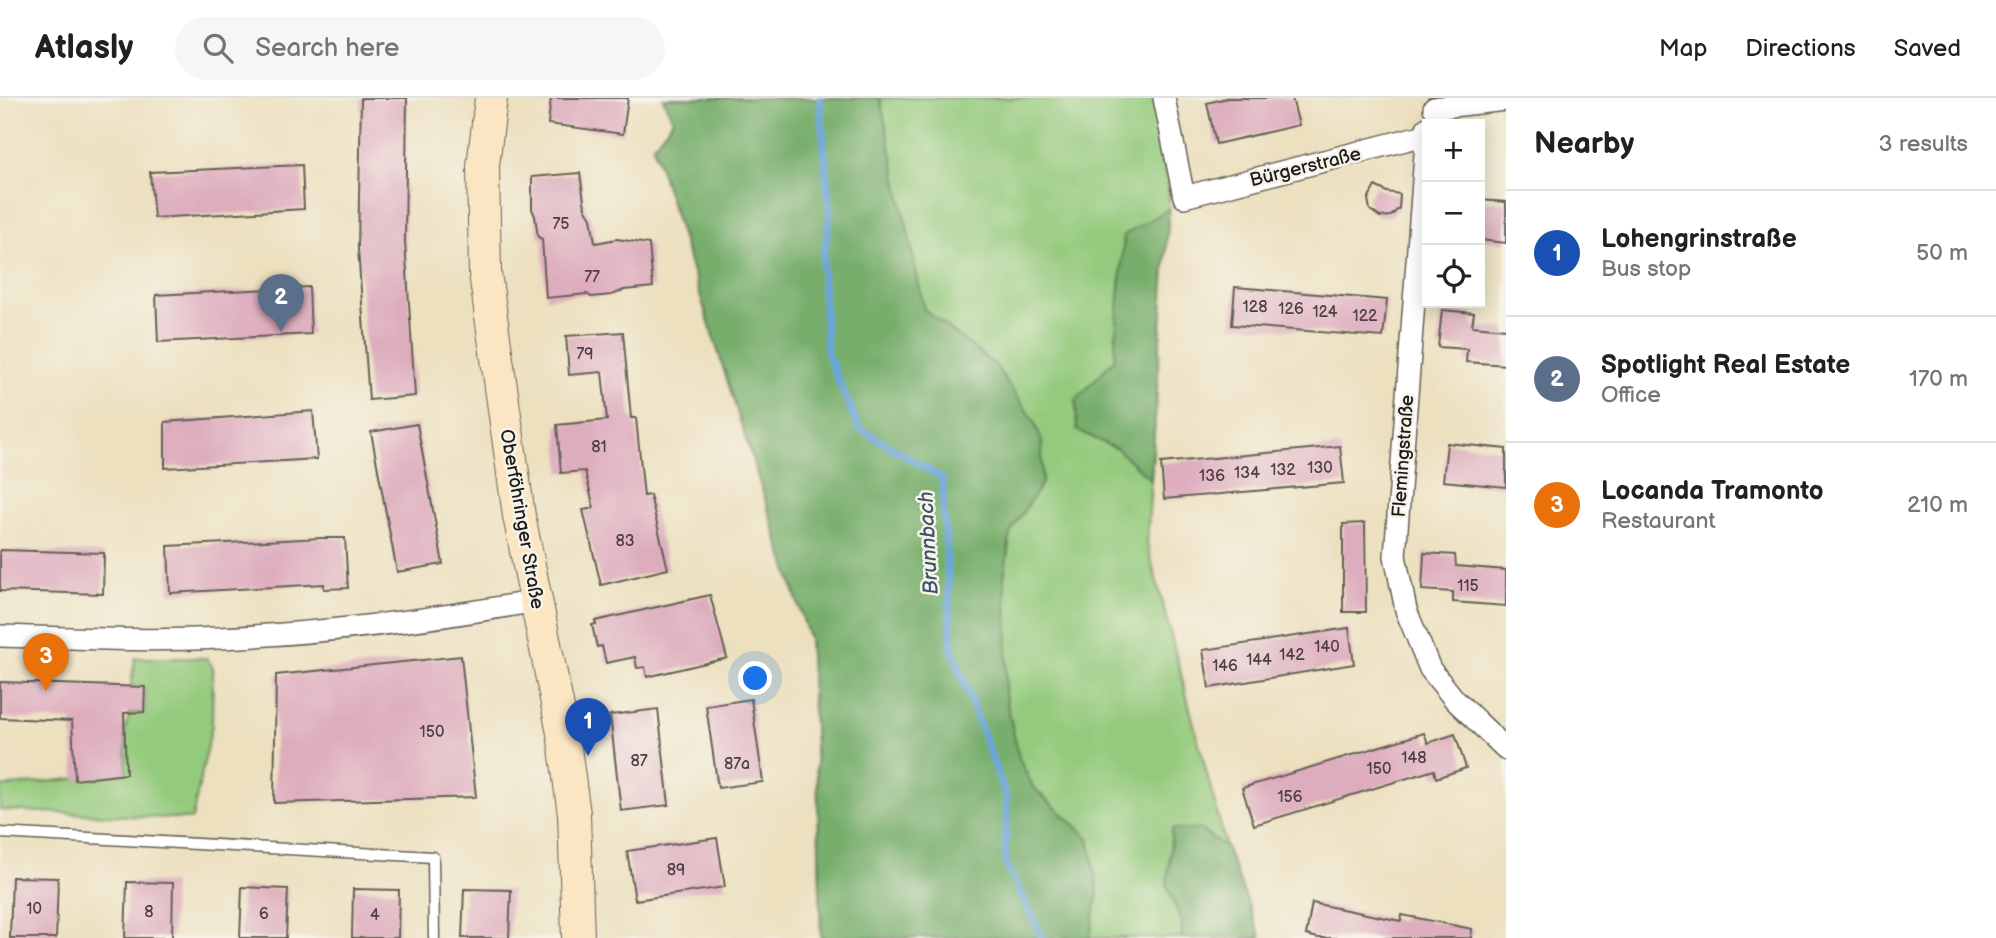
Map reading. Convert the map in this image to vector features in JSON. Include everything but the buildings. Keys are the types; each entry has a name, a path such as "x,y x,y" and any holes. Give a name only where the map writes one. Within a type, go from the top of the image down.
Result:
{"main road":[{"name":"Oberföhringer Straße","path":"491,98 483,166 485,273 519,516 563,733 575,814 578,938"}],"street":[{"name":"Bürgerstraße","path":"1164,98 1184,197 1422,121"},
{"name":"Bürgerstraße","path":"1429,119 1506,100"},
{"name":"Flemingstraße","path":"1424,182 1395,556 1406,610 1430,669 1455,699 1506,748"},
{"path":"0,636 146,640 218,638 365,627 536,601"}],"lane":[{"path":"0,833 433,857 433,938"}],"green space":[{"path":"663,98 1154,98 1169,195 1147,544 1226,847 1261,938 821,938 818,798 809,638 653,146 673,120"},
{"path":"663,98 880,98 924,309 995,365 1034,421 1042,441 1042,483 1011,531 1004,577 1008,632 1005,694 1019,758 1033,787 1089,838 1098,892 1090,938 821,938 818,798 809,638 653,146 673,120"},
{"path":"1169,209 1151,480 1117,449 1077,430 1076,400 1114,360 1124,235"},
{"path":"135,658 206,658 213,667 212,725 192,819 0,810 0,787 126,773 125,729 130,713 144,712 145,688 131,687"},
{"path":"1172,829 1199,829 1226,847 1261,938 1181,938 1182,923 1167,886"}],"waterway":[{"name":"Brunnbach","path":"820,98 830,217 822,265 827,354 859,428 942,478 952,649 1007,800 1005,862 1043,938"}],"place":[{"name":"Spotlight Real Estate","path":"281,332"},
{"name":"Locanda Tramonto","path":"46,691"},
{"name":"Lohengrinstraße","path":"588,756"}]}
